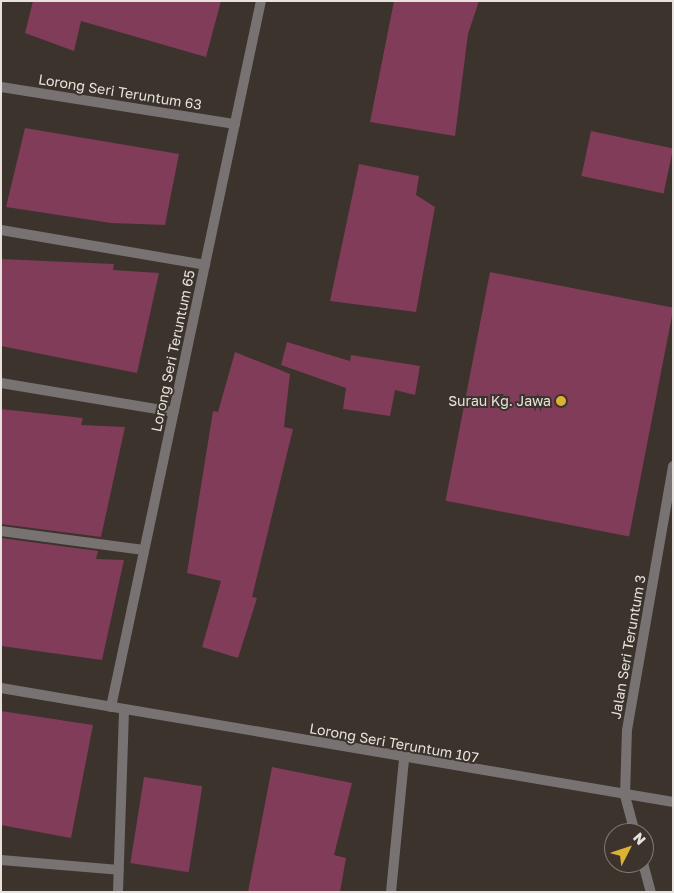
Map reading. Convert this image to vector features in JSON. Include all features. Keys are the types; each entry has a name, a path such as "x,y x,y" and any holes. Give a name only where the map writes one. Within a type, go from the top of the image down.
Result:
{"street":[{"name":"Lorong Seri Teruntum 65","path":"111,707 261,1"},
{"name":"Lorong Seri Teruntum 63","path":"1,87 235,124"},
{"path":"1,230 205,265"},
{"path":"1,383 174,412"},
{"name":"Jalan Seri Teruntum 3","path":"632,823 625,796 627,730 673,466"},
{"path":"1,531 144,550"},
{"name":"Lorong Seri Teruntum 107","path":"1,688 404,759 625,796 673,802"},
{"path":"118,892 124,709"},
{"path":"391,892 404,759"},
{"path":"1,860 119,870"},
{"path":"646,873 651,892"}],"building":[{"path":"33,1 221,1 206,57 81,21 74,51 25,33"},
{"path":"394,1 479,1 468,34 455,136 370,122"},
{"path":"25,128 179,154 165,225 111,223 6,207"},
{"path":"591,131 673,148 664,193 581,176"},
{"path":"359,164 419,176 416,195 435,207 416,312 330,301"},
{"path":"1,259 114,264 113,270 159,273 137,373 1,346"},
{"name":"Surau Kg. Jawa","path":"490,272 673,308 629,536 446,501"},
{"path":"287,342 350,361 351,355 420,366 415,395 395,390 390,416 343,409 346,388 281,365"},
{"path":"235,352 290,374 284,427 293,429 252,597 257,598 238,658 202,647 221,581 187,573 213,411 218,412"},
{"path":"1,409 83,418 81,425 125,427 101,537 1,524"},
{"path":"1,538 98,551 96,559 124,560 102,660 1,646"},
{"path":"1,711 93,725 71,838 1,825"},
{"path":"272,767 352,783 334,855 346,858 340,892 248,892"},
{"path":"144,777 202,786 189,872 130,863"}],"place":[{"name":"Surau Kg. Jawa","path":"561,401"}]}
